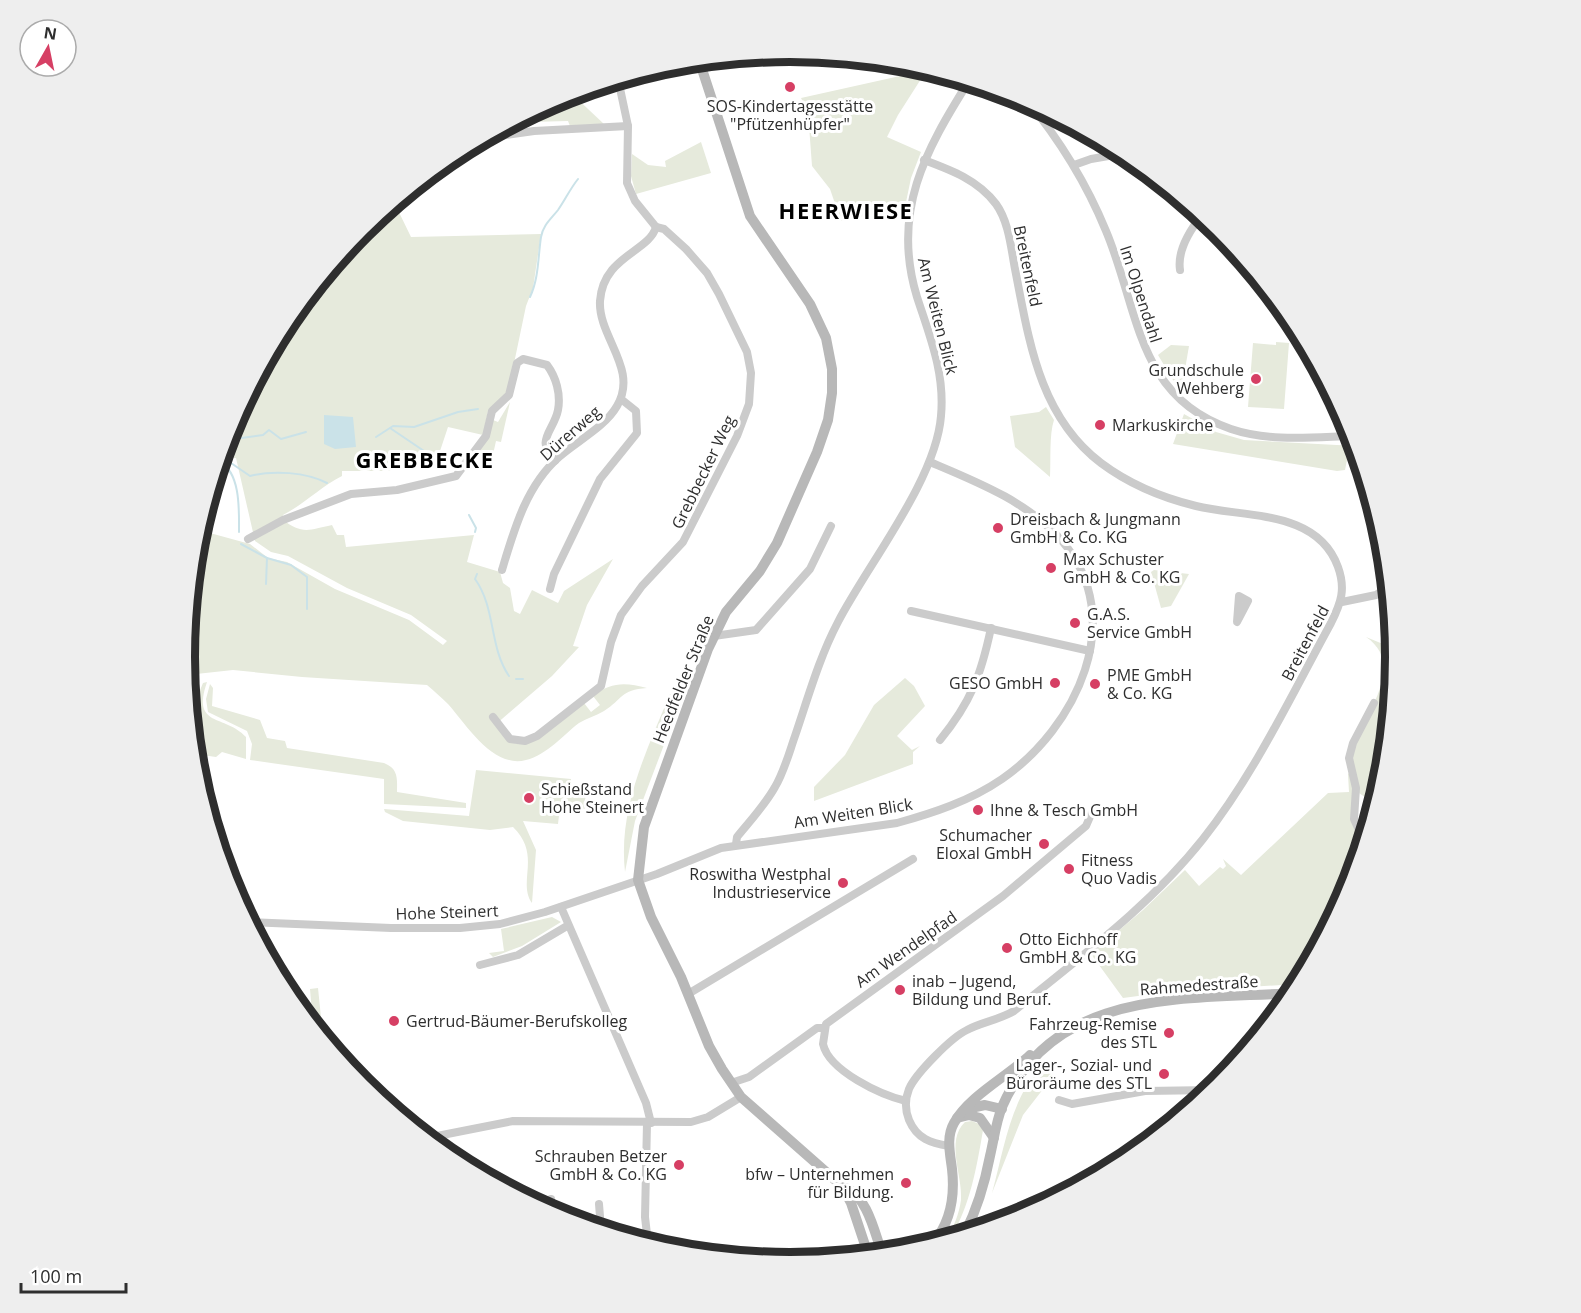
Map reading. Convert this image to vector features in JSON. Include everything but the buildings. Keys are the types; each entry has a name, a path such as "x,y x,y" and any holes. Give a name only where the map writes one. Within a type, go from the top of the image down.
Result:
{"main road":[{"name":"Heedfelder Straße","path":"702,69 750,216 810,304 829,349 833,380 824,432 785,526 768,559 726,612 714,636 644,827 638,880 654,926 688,994 709,1046 731,1083 741,1097 842,1186 852,1191 863,1205 879,1244"},
{"name":"Rahmedestraße","path":"967,1224 983,1185 1002,1107 1029,1065 1070,1029 1104,1012 1131,1005 1163,1000 1280,994"},
{"path":"941,1232 952,1203 953,1179 949,1146 951,1130 960,1114 1059,1031 1070,1029"},
{"path":"981,1095 997,1097 1002,1107"},
{"path":"960,1114 989,1104 1002,1107"},
{"path":"960,1114 980,1118 994,1138"},
{"name":"Heedfelder Straße","path":"842,1186 851,1203 865,1246"}],"street":[{"name":"Grebbecker Weg","path":"493,717 510,739 529,740 546,730 601,686 613,635 621,615 642,586 683,542 747,411 751,385 750,366 735,323 716,287 696,260 664,229 656,227 635,201 627,183 628,126 620,87"},
{"name":"Am Weiten Blick","path":"736,844 737,837 776,785 810,686 838,621 930,462 940,427 942,389 937,354 913,280 908,250 912,197 924,160 939,129 965,88"},
{"name":"Im Olpendahl","path":"1038,116 1074,165 1107,233 1146,352 1167,388 1192,410 1233,429 1288,437 1343,436"},
{"path":"502,136 534,131 628,126"},
{"path":"1074,165 1111,155"},
{"name":"Breitenfeld","path":"906,1101 917,1077 955,1038 967,1030 997,1020 1014,1011 1139,907 1204,838 1241,786 1342,602 1342,581 1336,562 1319,540 1303,528 1276,519 1201,507 1153,492 1109,469 1080,445 1051,405 1036,368 1009,237 1001,212 975,183 924,160"},
{"path":"1180,270 1179,260 1184,243 1198,223"},
{"name":"Dürerweg","path":"502,570 526,502 555,461 613,412 621,399 624,386 622,367 603,321 600,303 602,288 615,265 651,236 656,227"},
{"path":"248,539 283,520 351,494 399,490 456,476 486,436 490,414 509,394 517,363 523,359 547,365 557,385 558,411 545,441 546,451 555,461"},
{"path":"550,589 554,574 592,492 636,436 638,416 633,406 621,399"},
{"name":"Am Weiten Blick","path":"638,880 736,844 897,823 947,807 985,790 1016,769 1054,731 1080,685 1090,651 1093,625 1090,595 1080,566 1062,541 1022,507 976,482 930,462"},
{"path":"714,636 756,630 810,569 831,526"},
{"path":"1342,602 1376,595 1381,591"},
{"path":"910,611 1090,651"},
{"path":"940,740 959,717 974,691 992,628"},
{"path":"1359,830 1354,819 1356,788 1349,753 1374,703"},
{"name":"Am Wendelpfad","path":"731,1083 749,1077 817,1028 824,1028 843,1010 1011,890 1086,826 1092,812"},
{"path":"688,994 913,859"},
{"name":"Hohe Steinert","path":"258,923 318,926 460,928 500,924 561,907 638,880"},
{"path":"561,907 567,926 643,1096 649,1123 645,1217 647,1233"},
{"path":"480,965 518,955 567,926"},
{"path":"824,1028 824,1050 833,1062 874,1090 906,1101 908,1118 915,1131 927,1141 949,1146"},
{"path":"1059,1100 1072,1104 1145,1091 1197,1090"},
{"path":"438,1136 519,1120 649,1123 698,1120 741,1097"},
{"path":"599,1204 600,1220"}],"shaded area":[{"path":"903,72 922,77 887,137 921,152 911,178 905,207 841,221 830,189 812,166 808,112 801,98 900,76"},
{"path":"579,101 605,125 570,126 568,121 530,122"},
{"path":"701,142 711,173 636,194 631,176 632,154 648,165 666,167 665,161"},
{"path":"398,209 411,237 541,234 533,288 526,306 508,392 488,411 483,435 448,427 436,463 397,471 342,471 342,476 283,515 282,519 295,527 306,530 332,525 337,535 344,535 346,547 474,535 467,562 500,572 503,583 510,588 514,611 520,614 532,590 558,603 564,591 613,559 587,605 573,646 579,647 552,676 495,725 509,742 520,744 584,703 591,712 600,705 593,696 606,688 625,684 647,688 622,696 604,711 579,723 541,754 526,760 514,761 502,758 481,743 448,704 427,685 233,670 196,674 197,618 209,533 250,544 268,558 287,562 335,589 409,620 443,645 447,641 411,615 347,588 288,556 271,552 255,541 236,458 230,458 257,393 296,326 343,264"},
{"path":"1276,342 1289,343 1284,409 1248,407 1253,343 1276,345"},
{"path":"1171,345 1189,346 1182,387 1173,380 1158,355"},
{"path":"510,402 501,442 496,441 492,459 477,453 493,420 498,422"},
{"path":"1046,407 1054,420 1050,477 1015,447 1010,416 1039,412"},
{"path":"1184,414 1216,432 1244,440 1346,445 1350,456 1345,470 1337,471 1173,444"},
{"path":"1154,570 1189,574 1171,606 1161,608 1151,572"},
{"path":"1366,637 1385,645 1386,656 1380,734 1368,799 1359,793 1352,761 1353,751 1379,692 1383,677 1383,662 1378,649"},
{"path":"905,678 914,686 925,706 897,736 912,750 920,746 913,752 913,764 814,801 814,787 845,755 874,705"},
{"path":"207,682 203,707 207,714 238,730 246,737 246,759 222,752 216,757 204,755 197,697 203,683"},
{"path":"210,684 213,688 212,706 260,720 267,738 285,741 287,748 384,763 395,771 397,792 466,803 466,808 384,804 384,779 250,760 252,744 247,731 208,712 206,699"},
{"path":"670,694 680,699 678,708 635,821 625,872 624,849 630,803 643,759"},
{"name":"Schießstand Hohe Steinert","path":"476,770 571,779 571,785 587,788 584,807 587,809 560,807 558,824 523,821 536,850 532,903 527,886 526,848 522,837 513,827 490,830 403,821 385,812 384,809 469,816"},
{"path":"1350,772 1353,782 1352,819 1358,833 1354,848 1324,920 1286,985 1168,992 1123,998 1091,954 1143,910 1185,870 1199,886 1220,867 1223,869 1226,866 1223,859 1241,875 1328,793 1349,792 1348,774"},
{"path":"552,917 561,922 522,946 493,957 489,953 504,951 501,929"},
{"path":"318,988 322,1023 312,1010 310,989"},
{"path":"1043,1063 1054,1075 1023,1115 992,1193 1016,1108"},
{"path":"972,1121 979,1124 983,1130 968,1199 958,1225 952,1229 961,1200 955,1149 956,1139 965,1122"}],"water":[{"path":"324,415 353,417 356,447 335,449 324,444"}],"waterway":[{"path":"530,297 537,275 544,229 578,179"},
{"path":"376,437 393,426 414,427 458,412 478,409"},
{"path":"390,428 427,453"},
{"path":"237,439 263,435 269,430 281,439 306,432"},
{"path":"431,457 445,469"},
{"path":"228,463 250,476 289,473 309,476 327,483"},
{"path":"227,467 232,475 239,504 239,532"},
{"path":"469,515 476,528 475,532"},
{"path":"241,544 267,558 266,584"},
{"path":"267,558 291,565 307,577 307,609"},
{"path":"477,574 475,579 486,602 498,653 509,676"},
{"path":"516,679 523,679"}],"place":[{"name":"SOS-Kindertagesstätte \"Pfützenhüpfer\"","path":"790,87"},
{"name":"Grundschule Wehberg","path":"1256,379"},
{"name":"Markuskirche","path":"1100,425"},
{"name":"Dreisbach & Jungmann GmbH & Co. KG","path":"998,528"},
{"name":"Max Schuster GmbH & Co. KG","path":"1051,568"},
{"name":"G.A.S. Service GmbH","path":"1075,623"},
{"name":"GESO GmbH","path":"1055,683"},
{"name":"PME GmbH & Co. KG","path":"1095,684"},
{"name":"Schießstand Hohe Steinert","path":"529,798"},
{"name":"Ihne & Tesch GmbH","path":"978,810"},
{"name":"Schumacher Eloxal GmbH","path":"1044,844"},
{"name":"Fitness Quo Vadis","path":"1069,869"},
{"name":"Roswitha Westphal Industrieservice","path":"843,883"},
{"name":"Otto Eichhoff GmbH & Co. KG","path":"1007,948"},
{"name":"inab – Jugend, Bildung und Beruf.","path":"900,990"},
{"name":"Gertrud-Bäumer-Berufskolleg","path":"394,1021"},
{"name":"Fahrzeug-Remise des STL","path":"1169,1033"},
{"name":"Lager-, Sozial- und Büroräume des STL","path":"1164,1074"},
{"name":"Schrauben Betzer GmbH & Co. KG","path":"679,1165"},
{"name":"bfw – Unternehmen für Bildung.","path":"906,1183"}],"district":[{"name":"HEERWIESE","path":"846,210"},
{"name":"GREBBECKE","path":"425,459"}]}
